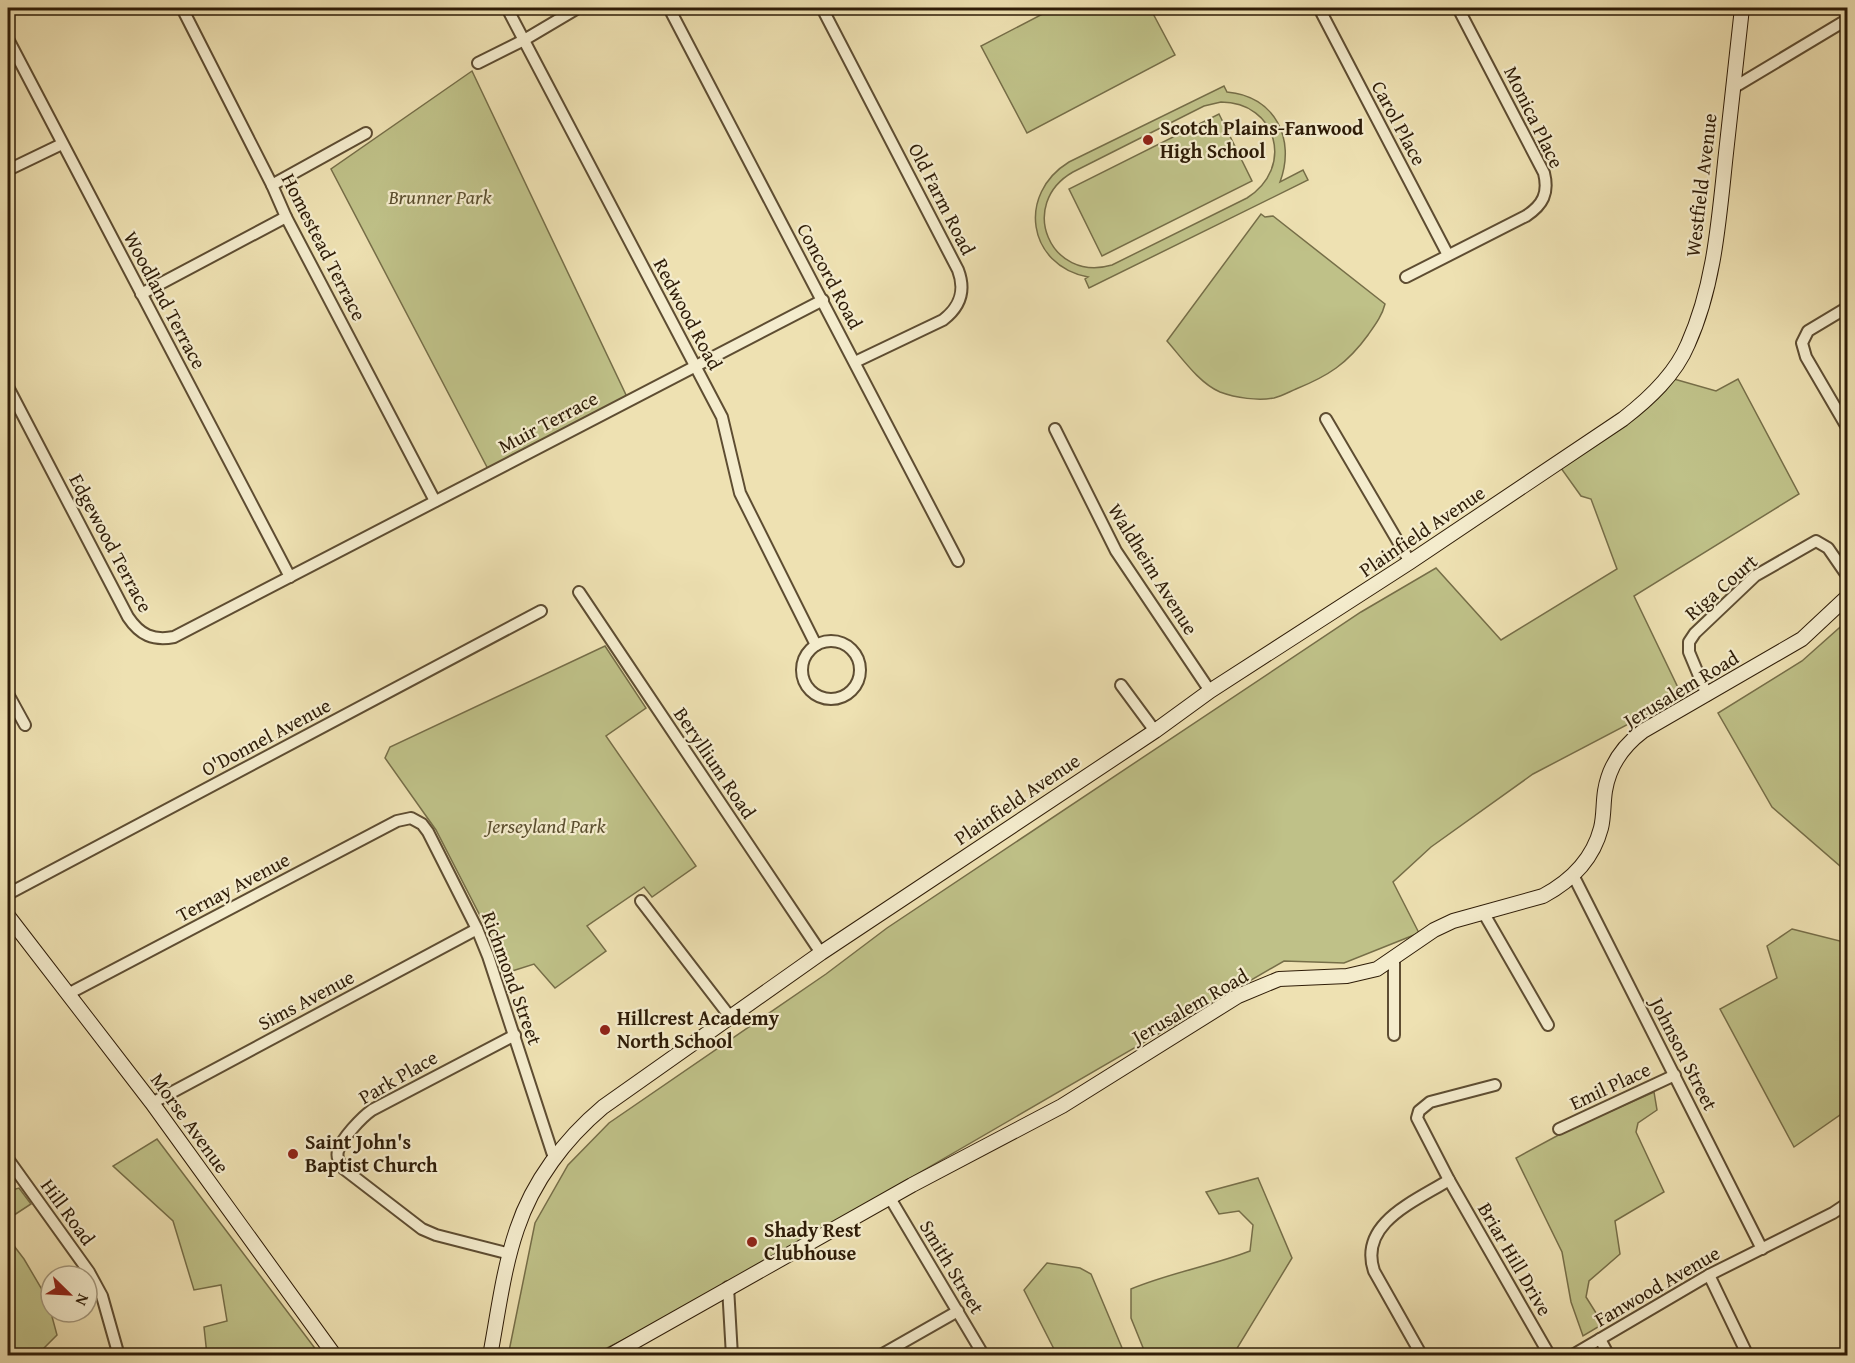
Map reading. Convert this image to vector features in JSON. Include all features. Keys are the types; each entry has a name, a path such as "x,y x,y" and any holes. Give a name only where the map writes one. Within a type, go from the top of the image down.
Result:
{"street":[{"name":"Homestead Terrace","path":"182,8 272,185 286,218 435,501"},
{"name":"Redwood Road","path":"507,8 722,417 740,493 816,645"},
{"path":"478,63 524,40 578,8"},
{"name":"Concord Road","path":"669,8 958,561"},
{"name":"Old Farm Road","path":"822,8 958,270 962,285 958,304 943,320 855,362"},
{"name":"Carol Place","path":"1318,8 1448,255"},
{"name":"Monica Place","path":"1406,277 1537,209 1544,199 1546,183 1544,173 1458,8"},
{"name":"Westfield Avenue","path":"1679,362 1688,345 1706,296 1719,218 1742,8"},
{"path":"1733,88 1848,19"},
{"name":"Woodland Terrace","path":"8,39 290,577"},
{"path":"272,185 366,133"},
{"path":"8,170 62,144"},
{"path":"141,294 286,218"},
{"name":"Muir Terrace","path":"290,577 823,300"},
{"path":"1848,307 1814,326 1804,336 1803,350 1848,429"},
{"name":"Plainfield Avenue","path":"490,1356 510,1254 517,1229 529,1201 554,1158 584,1124 606,1104 821,954 1210,692 1410,562 1623,419 1646,401 1679,362"},
{"name":"Edgewood Terrace","path":"8,387 128,617 141,632 155,639 174,638 290,577"},
{"path":"1326,419 1410,562"},
{"name":"Waldheim Avenue","path":"1055,429 1116,551 1210,692"},
{"name":"Riga Court","path":"1707,695 1689,651 1689,642 1695,633 1755,576 1816,541 1828,548 1848,577"},
{"name":"Beryllium Road","path":"579,592 821,954"},
{"name":"Jerusalem Road","path":"609,1356 728,1287 1062,1106 1238,996 1279,979 1364,974 1394,959 1434,930 1453,921 1543,896 1562,885 1586,860 1596,841 1603,820 1607,782 1623,749 1643,731 1802,639 1848,596"},
{"name":"O'Donnel Avenue","path":"8,894 542,611"},
{"path":"831,641 840,642 854,653 860,667 859,676 852,689 845,695 828,699 807,687 802,673 802,664 809,651 816,645 831,641"},
{"path":"1121,685 1155,731"},
{"path":"8,694 24,725"},
{"name":"Ternay Avenue","path":"68,994 397,820 411,818 417,820"},
{"name":"Richmond Street","path":"417,820 428,832 477,929 515,1035 554,1158"},
{"name":"Johnson Street","path":"1573,875 1762,1249"},
{"path":"641,901 731,1018"},
{"path":"1483,912 1548,1025"},
{"name":"Morse Avenue","path":"8,916 152,1103 335,1356"},
{"name":"Sims Avenue","path":"152,1103 477,929"},
{"path":"1394,959 1394,1035"},
{"name":"Park Place","path":"510,1254 436,1235 422,1229 344,1169 337,1153 363,1117 372,1110 515,1035"},
{"name":"Emil Place","path":"1559,1129 1675,1075"},
{"name":"Briar Hill Drive","path":"1495,1086 1430,1102 1419,1111 1417,1118 1449,1180 1550,1356"},
{"name":"Hill Road","path":"8,1159 89,1272 102,1296 119,1356"},
{"path":"1422,1356 1374,1271 1372,1245 1375,1235 1388,1219 1449,1180"},
{"name":"Smith Street","path":"890,1198 984,1356"},
{"name":"Fanwood Avenue","path":"1571,1356 1709,1275 1833,1213 1848,1203"},
{"path":"1709,1275 1748,1356"},
{"path":"728,1287 732,1356"},
{"path":"879,1356 958,1311"},
{"path":"1600,1339 1609,1356"}],"green space":[{"path":"1054,8 1150,8 1175,55 1027,133 981,46"},
{"name":"Brunner Park","path":"472,71 627,397 488,469 331,169"},
{"path":"1224,86 1227,92 1244,95 1258,102 1278,122 1285,150 1280,182 1303,170 1308,180 1089,288 1085,279 1088,277 1068,270 1052,258 1041,244 1036,227 1036,209 1041,192 1052,176 1069,162","holes":["1221,102 1240,105 1255,113 1266,124 1273,139 1275,154 1271,170 1262,185 1247,198 1112,265 1090,267 1072,263 1058,252 1048,237 1044,220 1047,203 1056,186 1073,172 1204,106"]},
{"path":"1219,114 1252,181 1102,256 1069,189"},
{"path":"1261,214 1265,217 1273,216 1385,304 1368,335 1336,368 1283,395 1261,399 1233,396 1212,388 1191,370 1167,341"},
{"path":"1667,377 1716,391 1738,379 1799,494 1634,596 1682,696 1533,774 1431,847 1393,882 1419,933 1344,963 1284,961 721,1288 593,1355 508,1356 535,1223 568,1165 609,1123 826,974 887,928 1361,612 1436,568 1501,640 1617,569 1591,499 1581,496 1558,464"},
{"path":"1847,621 1847,872 1772,807 1718,713 1802,661"},
{"name":"Jerseyland Park","path":"605,646 646,708 606,736 696,866 652,897 644,887 587,926 606,951 555,988 534,964 509,972 436,830 385,758 390,747"},
{"path":"1792,929 1848,943 1847,1110 1794,1147 1720,1009 1777,978 1767,946"},
{"path":"1654,1092 1657,1110 1638,1123 1636,1132 1664,1192 1615,1221 1620,1254 1589,1281 1586,1297 1603,1324 1583,1336 1571,1302 1562,1252 1516,1158 1566,1131"},
{"path":"157,1139 320,1355 207,1355 204,1327 227,1321 221,1285 194,1290 173,1221 113,1166"},
{"path":"1258,1178 1292,1258 1233,1355 1146,1355 1131,1318 1131,1289 1250,1251 1253,1225 1239,1211 1219,1214 1206,1192"},
{"path":"19,1188 31,1204 8,1219 8,1191"},
{"path":"8,1238 39,1284 39,1324 54,1324 57,1335 37,1355 17,1355 8,1342"},
{"path":"1047,1263 1080,1268 1091,1274 1125,1355 1057,1355 1024,1290"}],"place":[{"name":"Scotch Plains-Fanwood High School","path":"1148,140"},
{"name":"Hillcrest Academy North School","path":"605,1030"},
{"name":"Saint John's Baptist Church","path":"293,1154"},
{"name":"Shady Rest Clubhouse","path":"752,1242"}]}
